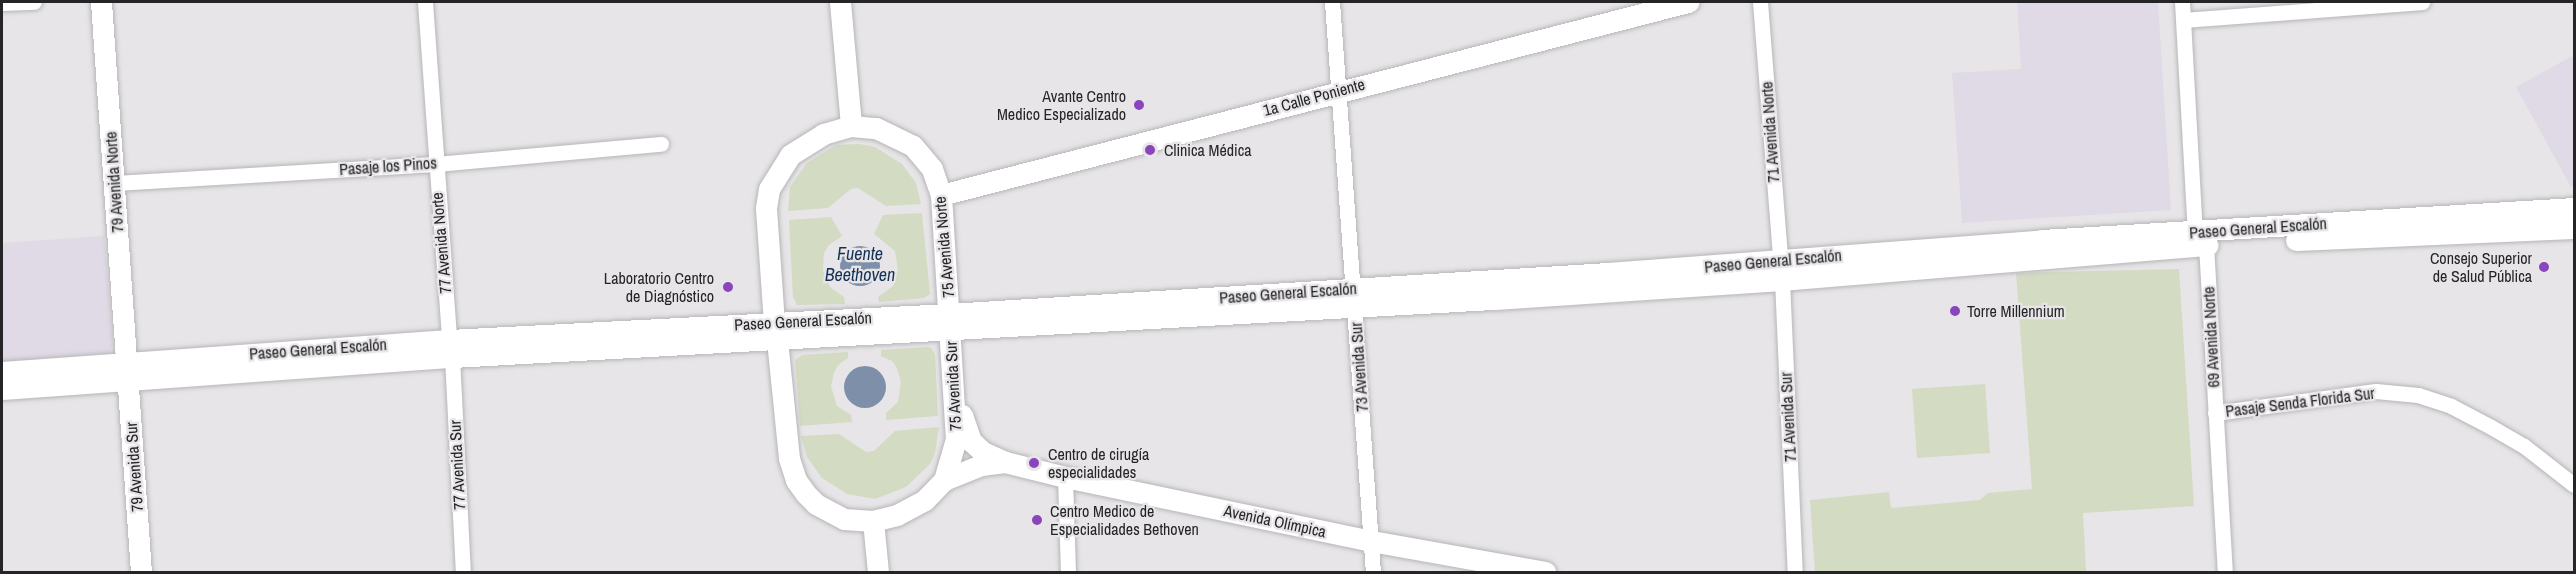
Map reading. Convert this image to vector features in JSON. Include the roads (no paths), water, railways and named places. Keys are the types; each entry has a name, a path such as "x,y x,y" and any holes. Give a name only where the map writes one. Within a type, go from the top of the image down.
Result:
{"main road":[{"name":"79 Avenida Norte","path":"101,2 128,370"},
{"path":"840,2 851,126"},
{"name":"1a Calle Poniente","path":"941,195 1339,90 1688,2"},
{"name":"75 Avenida Norte","path":"776,331 766,208 769,189 790,155 823,134 851,126 876,128 913,146 932,169 941,195 949,322"},
{"name":"Paseo General Escalón","path":"2200,239 2574,208"},
{"name":"Paseo General Escalón","path":"2,372 128,370 450,348 949,322 1781,271 1957,246 2574,228"},
{"name":"75 Avenida Sur","path":"776,331 786,438 796,480 816,504 844,519 873,521 897,515 925,500 944,480 956,439 949,322"},
{"name":"Paseo General Escalón","path":"2,389 128,370"},
{"name":"79 Avenida Sur","path":"128,370 141,573"},
{"name":"Avenida Olímpica","path":"953,395 971,441 983,452 1005,462 1065,477 1371,541 1545,573"},
{"name":"Avenida Olímpica","path":"944,480 981,465 1005,462"},
{"path":"873,521 878,573"}],"street":[{"path":"2,3 34,2"},
{"name":"77 Avenida Norte","path":"425,2 450,348"},
{"name":"73 Avenida Sur","path":"1332,2 1373,573"},
{"name":"71 Avenida Norte","path":"1760,2 1781,271"},
{"name":"69 Avenida Norte","path":"2182,2 2215,412 2225,573"},
{"path":"2184,20 2422,2"},
{"name":"Pasaje los Pinos","path":"114,183 435,164 661,144"},
{"name":"71 Avenida Sur","path":"1781,271 1795,573"},
{"name":"77 Avenida Sur","path":"450,348 463,573"},
{"name":"Pasaje Senda Florida Sur","path":"2215,412 2376,391 2418,395 2451,406 2499,432 2524,447 2574,485"},
{"path":"1065,477 1068,573"}],"water":[{"name":"Fuente Beethoven","path":"860,246 874,252 880,266 874,280 860,286 846,280 840,266 846,252"},
{"path":"865,366 880,372 886,387 880,402 865,408 850,402 844,387 850,372"}],"place":[{"name":"Avante Centro Medico Especializado","path":"1139,105"},
{"name":"Clinica Médica","path":"1150,150"},
{"name":"Consejo Superior de Salud Pública","path":"2544,267"},
{"name":"Laboratorio Centro de Diagnóstico","path":"728,287"},
{"name":"Torre Millennium","path":"1955,311"},
{"name":"Centro de cirugía especialidades","path":"1034,463"},
{"name":"Centro Medico de Especialidades Bethoven","path":"1037,520"}]}
